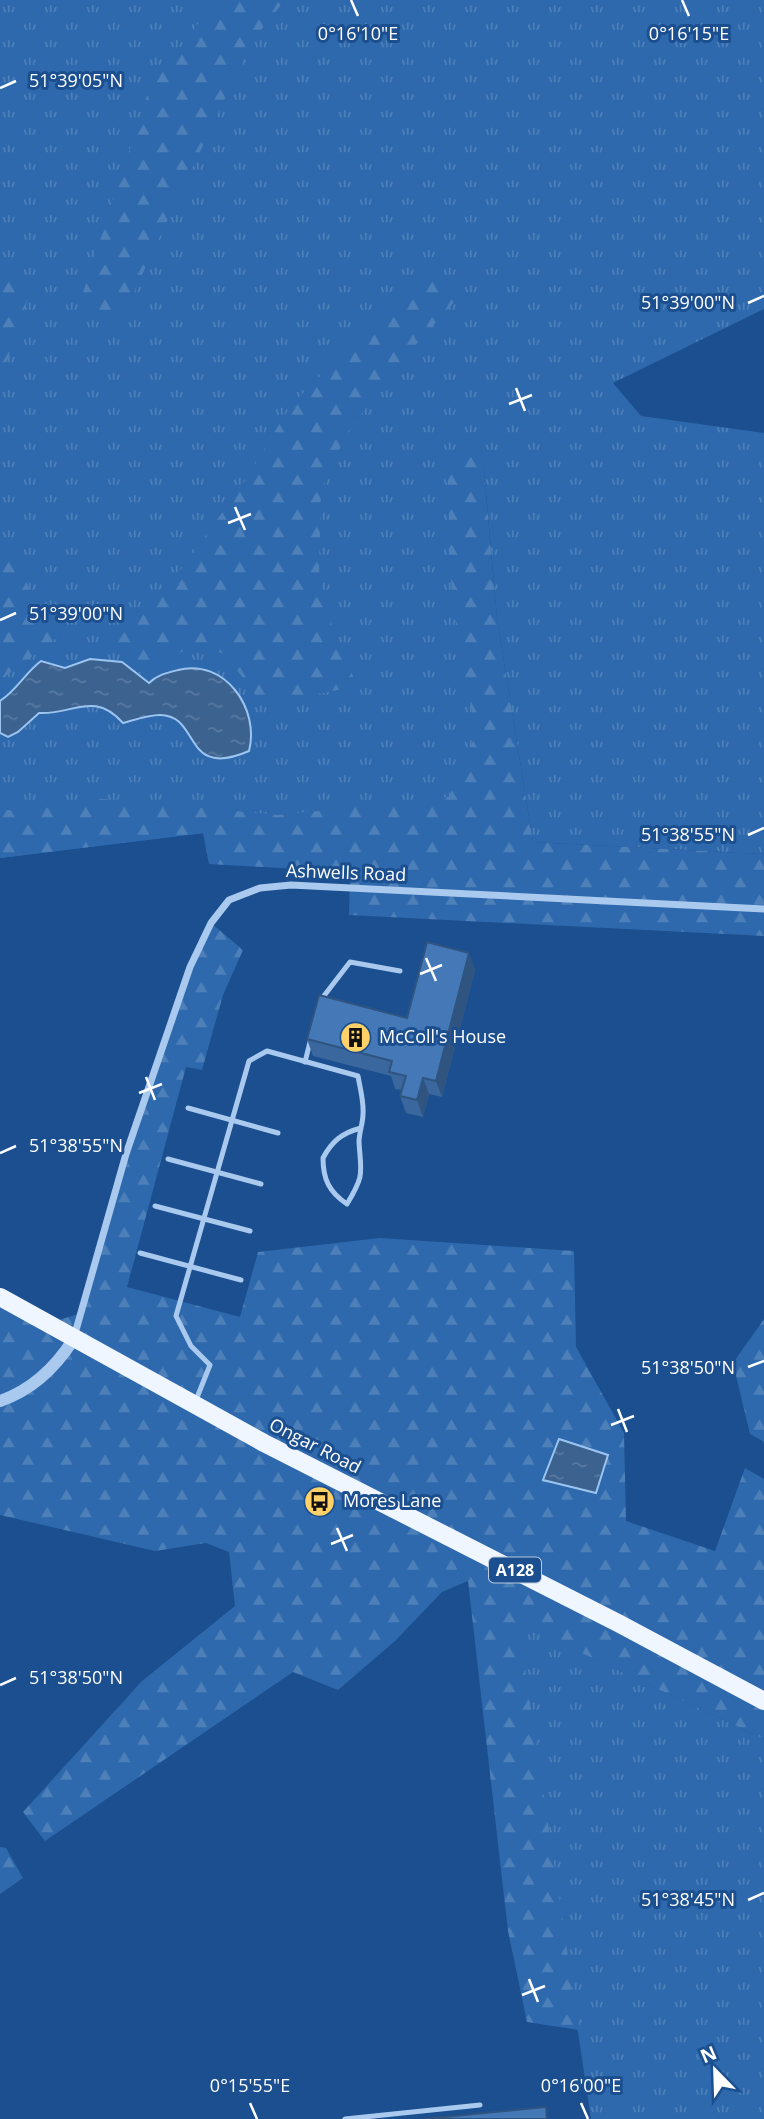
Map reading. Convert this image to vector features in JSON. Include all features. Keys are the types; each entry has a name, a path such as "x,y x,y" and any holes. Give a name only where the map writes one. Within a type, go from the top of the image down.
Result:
{"main road":[{"name":"Ongar Road","path":"0,1297 194,1406 618,1623 764,1701"}],"street":[{"name":"Ashwells Road","path":"73,1340 126,1154 190,967 211,923 229,900 260,888 291,885 764,909"},
{"path":"0,1401 19,1394 57,1365 73,1340"}],"lane":[{"path":"318,1011 321,998 350,962 400,971"},
{"path":"305,1062 311,1036"},
{"path":"194,1406 210,1364 191,1346 176,1316 188,1266 234,1121 249,1061 267,1051 358,1076 364,1112 359,1140 364,1166 359,1184 347,1203 335,1196 328,1186 323,1158 336,1139 361,1128"},
{"path":"188,1108 278,1133"},
{"path":"168,1159 261,1184"},
{"path":"155,1206 250,1231"},
{"path":"140,1253 240,1280"},
{"path":"345,2119 480,2105"}],"green space":[{"path":"0,0 764,0 764,309 613,383 641,416 764,433 764,854 533,842 497,618 483,458 511,841 204,833 0,858"},
{"path":"216,0 285,0 252,41 116,330 83,293 149,89"},
{"path":"426,271 455,301 402,360 347,433 321,490 319,576 331,623 357,686 263,705 225,654 195,646 159,662 138,660 106,649 153,605 192,555 246,479 291,405"},
{"path":"0,273 34,281 0,381"},
{"path":"482,448 497,618 533,842 764,854 764,936 349,915 350,872 209,864 203,833 0,858 0,810 30,811 93,798 279,815 449,797 476,734 452,602 447,461"},
{"path":"0,532 40,609 61,635 0,680"},
{"path":"211,923 243,950 223,995 202,1070 186,1067 127,1287 240,1317 258,1252 380,1238 574,1251 576,1347 624,1433 626,1521 715,1551 745,1468 764,1479 764,1739 518,1623 579,2030 527,2022 508,1931 468,1581 442,1592 395,1641 338,1690 293,1672 45,1841 23,1812 142,1681 235,1606 229,1552 206,1543 155,1551 0,1515 0,1297 45,1324 82,1313 154,1066 190,970"},
{"path":"764,1319 764,1442 750,1434 733,1363"},
{"path":"517,1622 764,1739 764,2119 591,2119"},
{"path":"0,1847 6,1848 23,1878 0,1894"}],"water":[{"path":"90,659 122,662 149,683 166,673 195,668 224,679 244,704 251,735 249,751 228,758 213,758 202,752 182,725 173,718 155,715 123,723 112,713 93,706 39,713 18,732 8,737 0,733 0,701 41,661 65,668"},
{"path":"559,1439 608,1455 596,1493 543,1480"}],"building":[{"name":"McColl's House","path":"427,942 469,953 436,1081 423,1078 417,1100 400,1096 406,1076 389,1072 392,1061 307,1039 319,995 407,1018"},
{"path":"546,2107 547,2119 424,2119"}],"place":[{"name":"McColl's House","path":"356,1037"},
{"name":"Mores Lane","path":"320,1501"}]}
